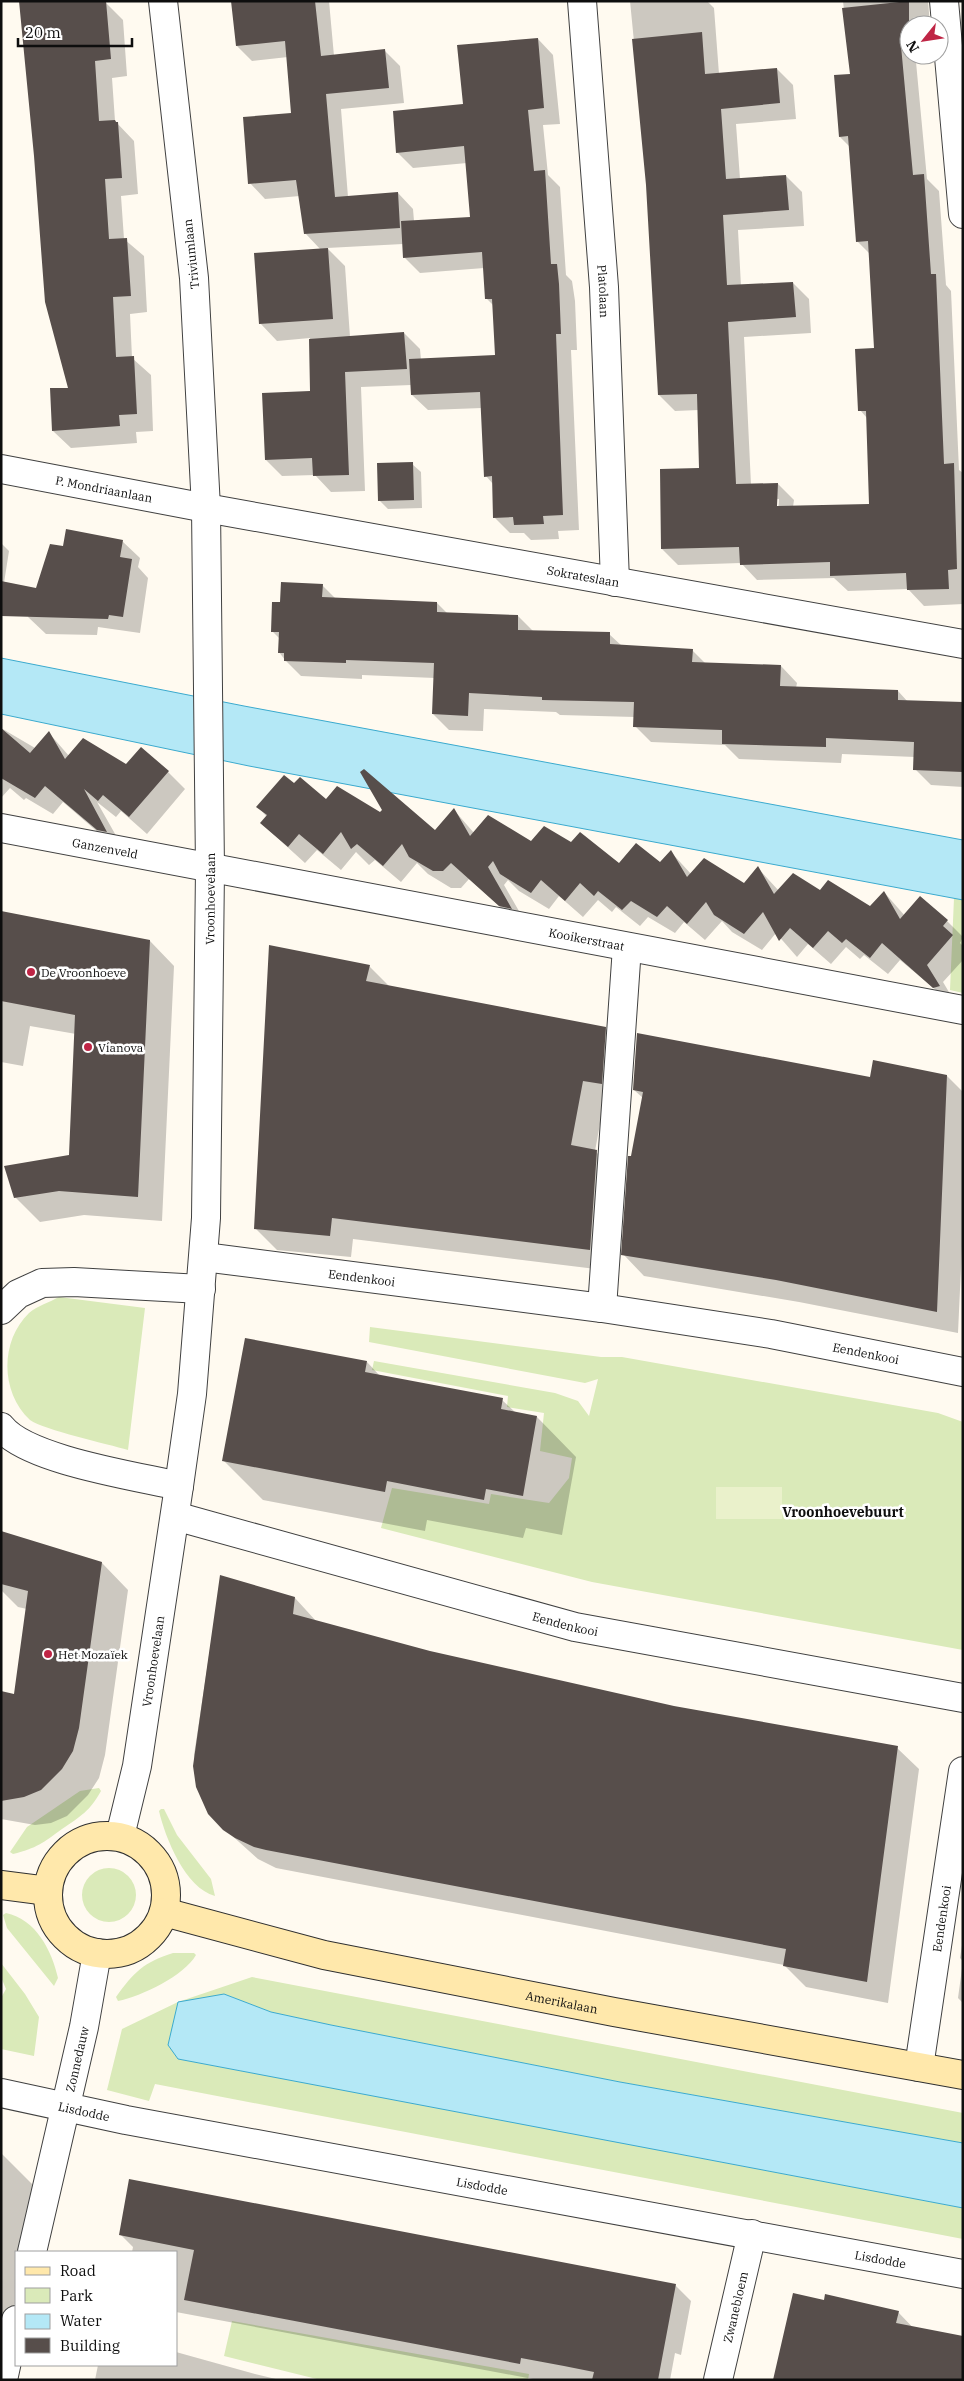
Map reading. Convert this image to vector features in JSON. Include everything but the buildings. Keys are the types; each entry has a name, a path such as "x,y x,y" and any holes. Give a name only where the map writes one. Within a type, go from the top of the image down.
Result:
{"street":[{"name":"Triviumlaan","path":"163,1 194,278 206,508"},
{"name":"Platolaan","path":"582,1 604,287 615,582"},
{"path":"944,1 963,214"},
{"name":"P. Mondriaanlaan","path":"1,469 206,508"},
{"name":"Sokrateslaan","path":"206,508 963,644"},
{"name":"Vroonhoevelaan","path":"120,1836 137,1766 175,1516 192,1394 204,1257 210,869 206,508"},
{"name":"Ganzenveld","path":"1,828 210,869"},
{"name":"Kooikerstraat","path":"210,869 963,1010"},
{"path":"602,1308 627,947"},
{"name":"Eendenkooi","path":"204,1257 602,1308 771,1334 963,1372"},
{"path":"1,1310 18,1294 42,1283 74,1282 201,1289"},
{"path":"1,1427 6,1434 30,1449 66,1460 179,1486"},
{"name":"Eendenkooi","path":"175,1516 575,1626 963,1698"},
{"name":"Eendenkooi","path":"920,2067 963,1771"},
{"path":"100,1836 120,1836 148,1852 158,1864 164,1880 166,1896 164,1912 157,1927 145,1940 131,1949 115,1953 98,1953 77,1946 61,1931 51,1912 48,1891 53,1871 64,1854 80,1842 100,1836"},
{"path":"1,1885 48,1891"},
{"name":"Amerikalaan","path":"164,1912 324,1955 614,2012 963,2075"},
{"name":"Zonnedauw","path":"32,2251 98,1953"},
{"name":"Lisdodde","path":"1,2093 65,2105 126,2120 963,2274"},
{"name":"Zwanebloem","path":"718,2380 752,2234"},
{"path":"2,2380 15,2324"}],"green space":[{"path":"954,898 963,900 963,993 950,990"},
{"path":"59,1297 145,1308 128,1450 37,1424 30,1420 20,1409 13,1395 7,1366 13,1338 19,1324 29,1313"},
{"path":"370,1327 601,1357 622,1357 938,1413 963,1422 963,1650 592,1582 381,1528 392,1488 489,1504 491,1494 549,1503 569,1478 572,1458 540,1451 544,1413 507,1407 508,1396 372,1370 374,1361 555,1393 578,1401 589,1416 598,1379 585,1383 369,1342"},
{"path":"716,1487 782,1487 782,1519 716,1519"},
{"path":"99,1788 101,1791 93,1804 75,1820 34,1847 13,1854 10,1852 27,1827 80,1791"},
{"path":"164,1809 177,1835 211,1879 215,1896 204,1891 194,1883 178,1860 162,1822 159,1811"},
{"path":"109,1868 128,1876 136,1895 128,1914 109,1922 90,1914 82,1895 90,1876"},
{"path":"6,1913 17,1916 26,1922 34,1929 47,1947 58,1978 54,1986 7,1928 3,1915"},
{"path":"173,1953 194,1953 196,1955 182,1970 162,1984 139,1995 118,2001 116,1997 134,1974 154,1960"},
{"path":"1,1963 25,1994 39,2017 34,2056 1,2049 1,1998 6,1989 1,1977"},
{"path":"252,1977 963,2113 963,2143 620,2082 331,2025 271,2012 224,1994 179,2059 963,2208 963,2239 155,2084 149,2101 107,2090 122,2029 178,2002"},
{"path":"232,2321 529,2374 528,2380 321,2380 224,2356"}],"water":[{"path":"1,658 244,706 963,840 963,900 249,766 1,714"},
{"path":"224,1994 271,2012 331,2025 620,2082 963,2143 963,2208 178,2059 168,2045 178,2002"}],"place":[{"name":"De Vroonhoeve","path":"31,972"},
{"name":"Vianova","path":"88,1047"},
{"name":"Het Mozaïek","path":"48,1654"}],"district":[{"name":"Vroonhoevebuurt","path":"843,1512"}]}
